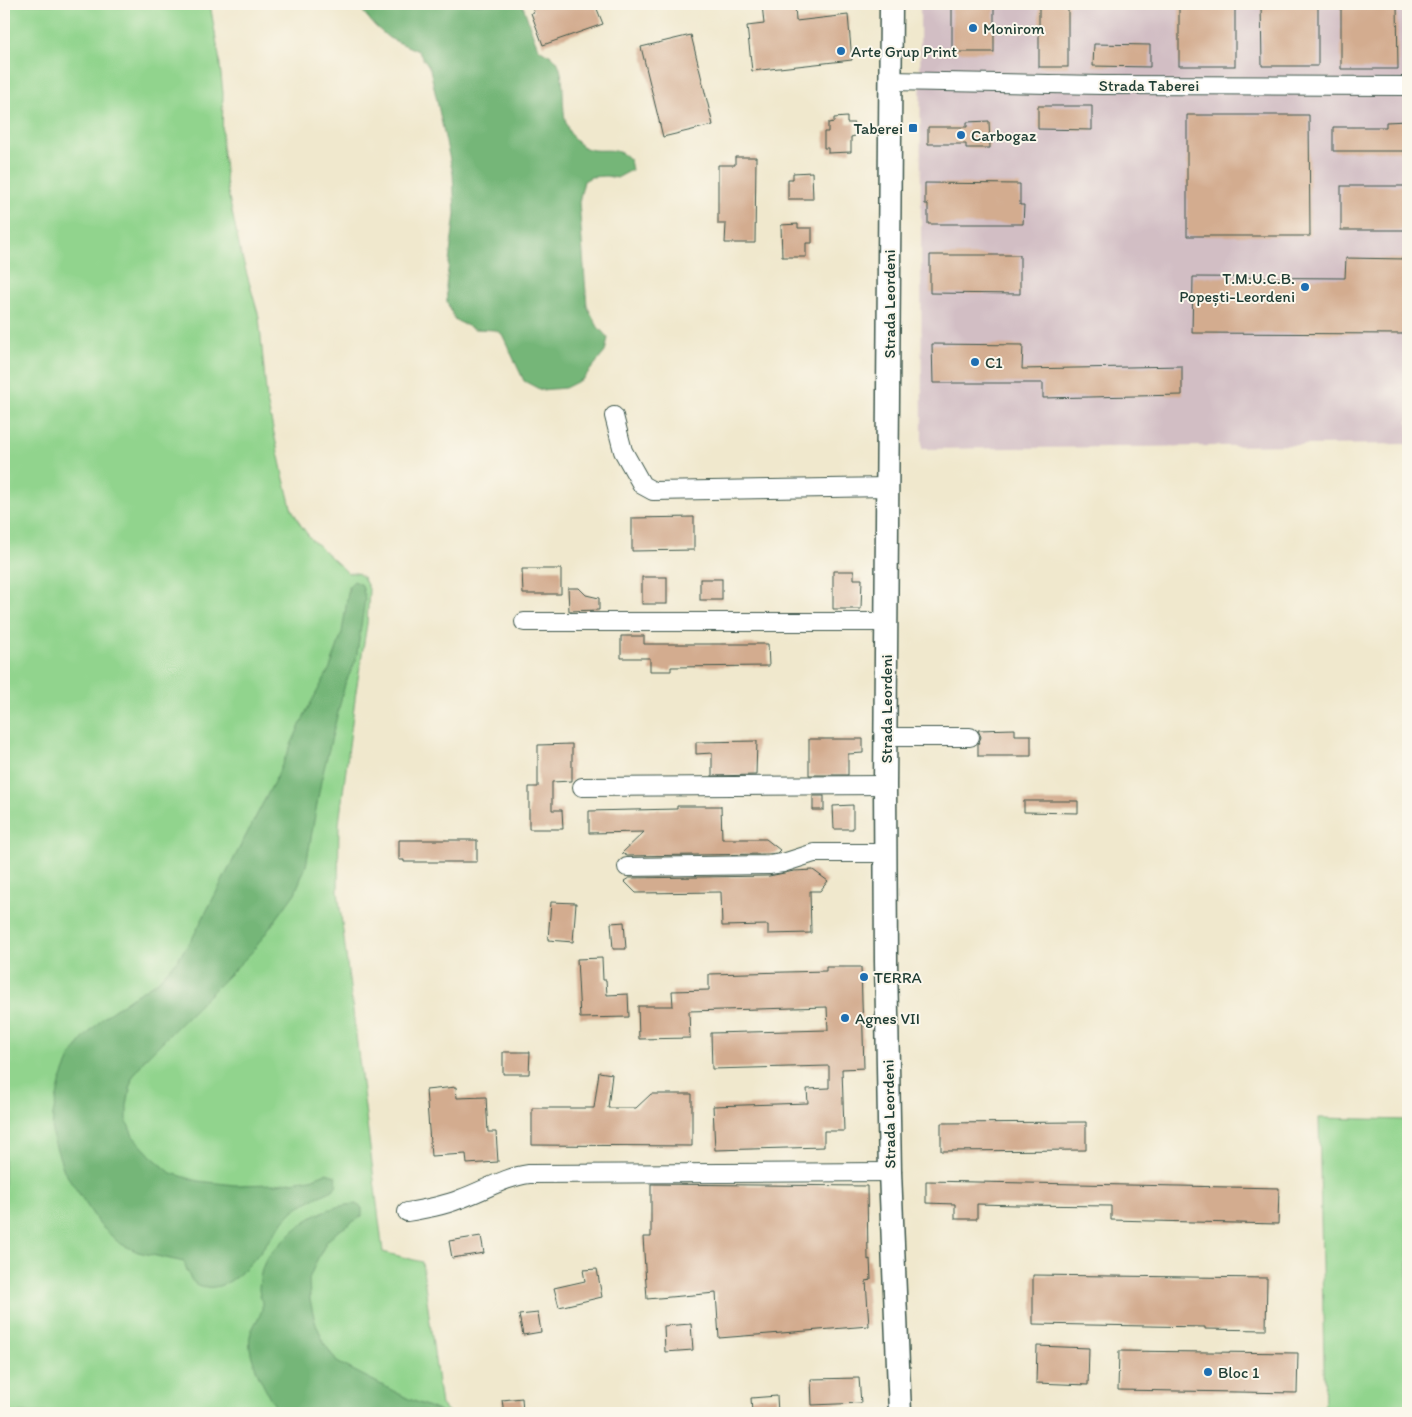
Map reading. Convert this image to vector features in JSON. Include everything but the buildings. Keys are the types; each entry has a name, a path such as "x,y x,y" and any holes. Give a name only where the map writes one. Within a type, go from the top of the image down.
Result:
{"main road":[{"name":"Strada Leordeni","path":"891,4 885,853 890,1172 900,1413"}],"street":[{"name":"Strada Taberei","path":"890,81 1102,85 1408,86"},
{"path":"614,416 623,451 627,459 642,485 653,490 888,487"},
{"path":"524,622 886,622"},
{"path":"886,737 970,738"},
{"path":"582,787 885,785"},
{"path":"627,867 769,865 783,863 814,853 885,853"},
{"path":"407,1212 453,1202 512,1178 529,1174 890,1172"}],"shaded area":[{"path":"920,4 1408,4 1408,444 922,449"}],"green space":[{"path":"4,4 210,4 223,93 222,143 227,188 240,250 259,317 267,401 291,507 311,539 348,573 357,573 363,577 369,589 367,624 356,691 339,824 338,891 383,1252 422,1262 441,1405 450,1413 4,1413"},
{"path":"362,4 522,4 538,47 558,63 563,83 564,115 571,135 584,147 595,150 616,151 630,160 632,170 617,178 606,176 591,177 584,181 579,202 587,306 598,327 608,338 605,352 583,379 565,388 541,390 524,381 502,334 495,330 474,329 455,320 447,302 446,286 455,214 453,174 430,69 418,51 389,38 375,26 364,13"},
{"path":"354,581 362,585 365,599 356,660 345,684 321,781 306,866 295,893 253,951 145,1059 132,1078 127,1105 127,1122 133,1136 151,1156 171,1173 198,1181 235,1185 277,1184 311,1179 326,1173 336,1176 337,1184 333,1190 293,1211 243,1271 231,1281 218,1286 204,1287 192,1281 184,1262 138,1252 119,1243 100,1225 64,1171 52,1135 53,1115 60,1083 70,1057 82,1040 104,1017 158,981 177,960 192,939 276,778 307,710 330,668 342,633 349,586"},
{"path":"1319,1118 1408,1120 1408,1413 1325,1413"},
{"path":"356,1204 362,1208 362,1216 337,1232 327,1241 309,1279 310,1300 315,1321 324,1343 337,1362 409,1399 444,1413 280,1413 259,1376 251,1354 250,1336 262,1309 259,1287 265,1261 289,1235 314,1216 344,1205"}],"place":[{"name":"Monirom","path":"973,28"},
{"name":"Arte Grup Print","path":"841,51"},
{"name":"Taberei","path":"913,128"},
{"name":"Carbogaz","path":"961,135"},
{"name":"T.M.U.C.B. Popești-Leordeni","path":"1305,287"},
{"name":"C1","path":"975,362"},
{"name":"TERRA","path":"864,977"},
{"name":"Agnes VII","path":"845,1018"},
{"name":"Bloc 1","path":"1208,1372"}]}
